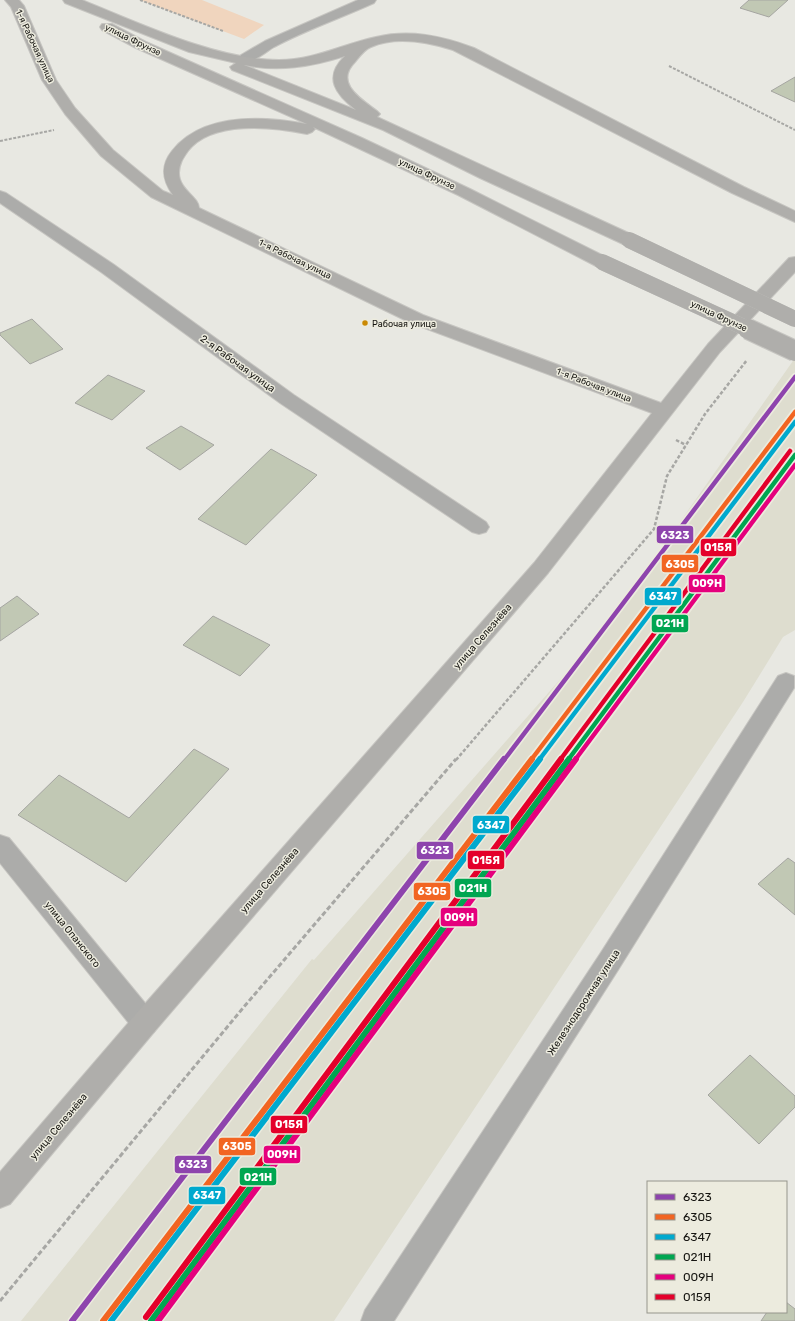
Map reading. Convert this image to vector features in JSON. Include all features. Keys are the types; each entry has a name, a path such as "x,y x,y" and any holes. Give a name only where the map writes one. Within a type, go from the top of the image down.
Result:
{"main road":[{"name":"1-я Рабочая улица","path":"12,0 17,6 49,80 70,111 107,153 157,194 417,319 664,412"},
{"name":"улица Фрунзе","path":"58,0 75,11 141,45 357,141 464,192 602,262 795,351"},
{"name":"улица Фрунзе","path":"70,0 320,102 388,127 486,175 795,318"},
{"path":"180,44 248,61 289,64 318,60 376,41 421,38 450,44 469,51 738,190 795,217"},
{"path":"362,46 344,66 340,74 340,82 343,90 350,98 388,127"},
{"path":"195,211 172,182 170,173 172,163 177,154 185,145 211,131 243,123 277,123 357,141"},
{"name":"улица Селезнёва","path":"0,1194 145,1023 541,568 714,348 795,262"}],"street":[{"path":"246,58 270,44 369,0"},
{"name":"2-я Рабочая улица","path":"0,196 107,268 287,399 479,527"},
{"name":"Железнодорожная улица","path":"376,1321 613,956 786,682"},
{"name":"улица Опанского","path":"0,845 145,1023"}],"path":[{"path":"669,66 795,130"},
{"path":"0,141 54,130"},
{"path":"0,1301 243,1008 654,529 667,476 706,414 749,357"}],"shaded area":[{"path":"140,0 202,0 264,25 244,39"},
{"path":"795,358 795,630 783,637 743,702 334,1321 21,1321 312,959 314,960 607,626"}],"building":[{"path":"749,0 788,0 769,17 740,8"},
{"path":"795,77 795,102 771,91"},
{"path":"32,319 63,349 30,364 0,335 0,333"},
{"path":"108,375 145,391 112,420 75,403"},
{"path":"181,426 214,445 180,470 146,448"},
{"path":"271,449 317,475 246,545 198,519"},
{"path":"17,596 39,614 0,641 0,608"},
{"path":"213,616 270,645 240,676 183,645"},
{"path":"194,749 229,769 126,882 18,815 59,775 129,818"},
{"path":"788,858 795,863 795,915 758,884"},
{"path":"750,1055 795,1096 795,1107 759,1144 708,1095"},
{"path":"787,1303 795,1309 795,1321 761,1321 766,1313 787,1313"}],"transit line":[{"name":"6323","path":"72,1321 380,923 795,377"},
{"name":"6305","path":"103,1321 409,922 795,412"},
{"name":"6347","path":"111,1321 414,926 795,422"},
{"name":"015Я","path":"146,1317 790,451"},
{"name":"021Н","path":"151,1321 795,455"},
{"name":"009Н","path":"158,1321 795,465"}],"place":[{"name":"Рабочая улица","path":"365,323"}]}
